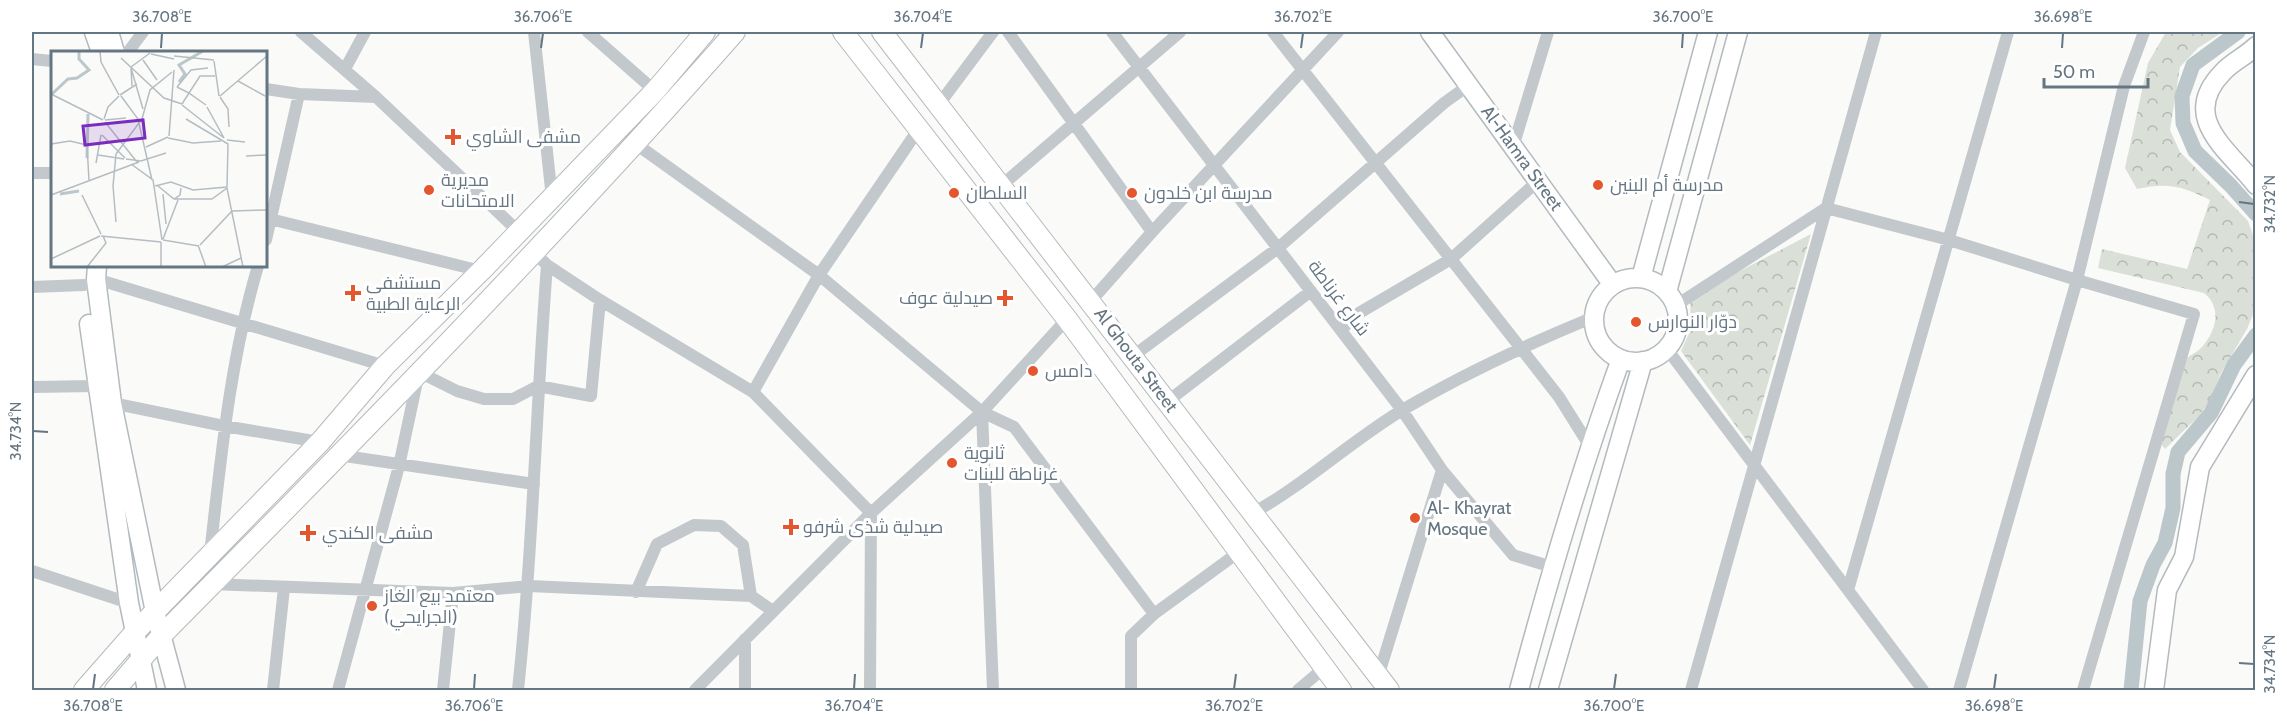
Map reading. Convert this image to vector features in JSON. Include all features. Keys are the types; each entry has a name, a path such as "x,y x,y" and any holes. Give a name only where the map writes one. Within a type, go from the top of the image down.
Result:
{"main road":[{"path":"94,32 100,51"},
{"path":"109,32 115,51"},
{"path":"84,690 134,633 210,558 320,442 385,366 481,271 655,91 705,32"},
{"path":"115,690 162,635 420,372 541,259 636,144 735,32"},
{"path":"843,32 1067,319 1341,690"},
{"name":"Al Ghouta Street","path":"882,32 940,103 1383,684"},
{"name":"Al-Hamra Street","path":"1430,32 1613,285"},
{"path":"1641,278 1708,32"},
{"path":"1671,299 1659,285 1641,278 1631,278 1613,285 1597,304 1594,317 1600,343 1610,353 1622,359 1642,361 1656,357 1666,349 1677,328 1671,299 1738,32"},
{"path":"2256,46 2222,72 2208,94 2205,112 2210,135 2241,165 2256,185"},
{"path":"91,274 97,386 129,603 147,690"},
{"path":"91,274 112,403 155,612 176,690"},
{"path":"1519,690 1552,567 1589,445 1622,359"},
{"path":"1548,690 1642,361"},
{"path":"2154,690 2167,590 2184,557 2200,467 2256,375"}],"street":[{"path":"129,51 143,32"},
{"path":"301,32 376,97 519,232"},
{"path":"345,69 365,32"},
{"path":"534,32 552,198"},
{"path":"588,32 655,91"},
{"path":"940,103 993,32"},
{"path":"1008,32 1152,232"},
{"name":"شارع غرناطة","path":"1112,32 1402,410 1442,470 1513,555 1552,567"},
{"path":"1002,185 1180,32"},
{"path":"1273,32 1559,397 1589,445"},
{"path":"1091,301 1338,32"},
{"path":"1514,147 1548,32"},
{"path":"1691,690 1876,32"},
{"path":"1848,590 2008,32"},
{"path":"1960,689 2077,280 2124,86 2143,35"},
{"path":"32,59 51,61"},
{"path":"1133,356 1278,248 1444,103 1469,85"},
{"path":"267,89 299,94 376,97"},
{"path":"299,94 268,219 481,271"},
{"path":"753,392 819,275 918,130"},
{"path":"636,144 819,275 982,412 1014,427 1154,614"},
{"path":"32,173 51,173"},
{"path":"1341,330 1359,313 1451,259 1538,181"},
{"path":"1671,299 1826,208 1949,240 2194,314 2083,690"},
{"path":"541,259 600,300 753,392 871,513 870,690"},
{"path":"518,690 529,586 541,259"},
{"path":"210,558 224,426 241,321 258,267"},
{"path":"32,287 91,274 385,366"},
{"path":"1167,401 1311,291"},
{"path":"338,690 399,466 420,372 457,391 484,399 513,399 538,386 591,396 600,300"},
{"path":"1253,513 1287,494 1402,410 1520,347 1594,317"},
{"path":"695,690 871,513 982,412 1067,319"},
{"path":"1666,349 1923,690"},
{"path":"32,387 97,386"},
{"path":"112,403 224,426 320,442"},
{"path":"982,412 993,690"},
{"path":"338,455 399,466 534,484"},
{"path":"1383,684 1442,470"},
{"path":"636,592 657,544 694,525 721,526 743,545 750,596"},
{"path":"1131,690 1131,636 1154,614 1239,552"},
{"path":"32,571 129,603"},
{"path":"212,585 453,593 529,586 750,596 773,611"},
{"path":"273,690 284,588"},
{"path":"443,690 453,593"},
{"path":"745,639 745,690"},
{"path":"1298,690 1324,668"}],"green space":[{"path":"2166,32 2223,32 2198,48 2180,67 2170,130 2180,152 2248,221 2255,241 2255,310 2247,329 2221,373 2209,402 2198,417 2165,449 2161,444 2182,365 2188,357 2206,343 2210,336 2215,321 2214,306 2204,293 2098,268 2102,249 2187,269 2210,200 2191,191 2175,187 2157,186 2137,189 2125,168 2148,63"},
{"path":"1811,234 1750,445 1681,351 1691,329 1690,297"}],"waterway":[{"path":"2238,32 2193,65 2182,96 2183,123 2195,151 2256,214"},
{"path":"2131,690 2140,601 2153,565 2165,543 2173,508 2173,474 2178,452 2211,413 2234,365 2256,335"}],"place":[{"name":"مشفى الشاوي","path":"453,137"},
{"name":"مدرسة أم البنين","path":"1598,185"},
{"name":"مديرية الامتحانات","path":"429,190"},
{"name":"السلطان","path":"954,193"},
{"name":"مدرسة ابن خلدون","path":"1132,193"},
{"name":"مستشفى الرعاية الطبية","path":"353,293"},
{"name":"صيدلية عوف","path":"1005,298"},
{"name":"دوّار النوارس","path":"1636,322"},
{"name":"دامس","path":"1033,371"},
{"name":"ثانوية غرناطة للبنات","path":"952,463"},
{"name":"Al- Khayrat Mosque","path":"1415,518"},
{"name":"صيدلية شذى شرفو","path":"791,527"},
{"name":"مشفى الكندي","path":"308,533"},
{"name":"معتمد بيع الغاز (الجرايحي)","path":"372,606"}]}
